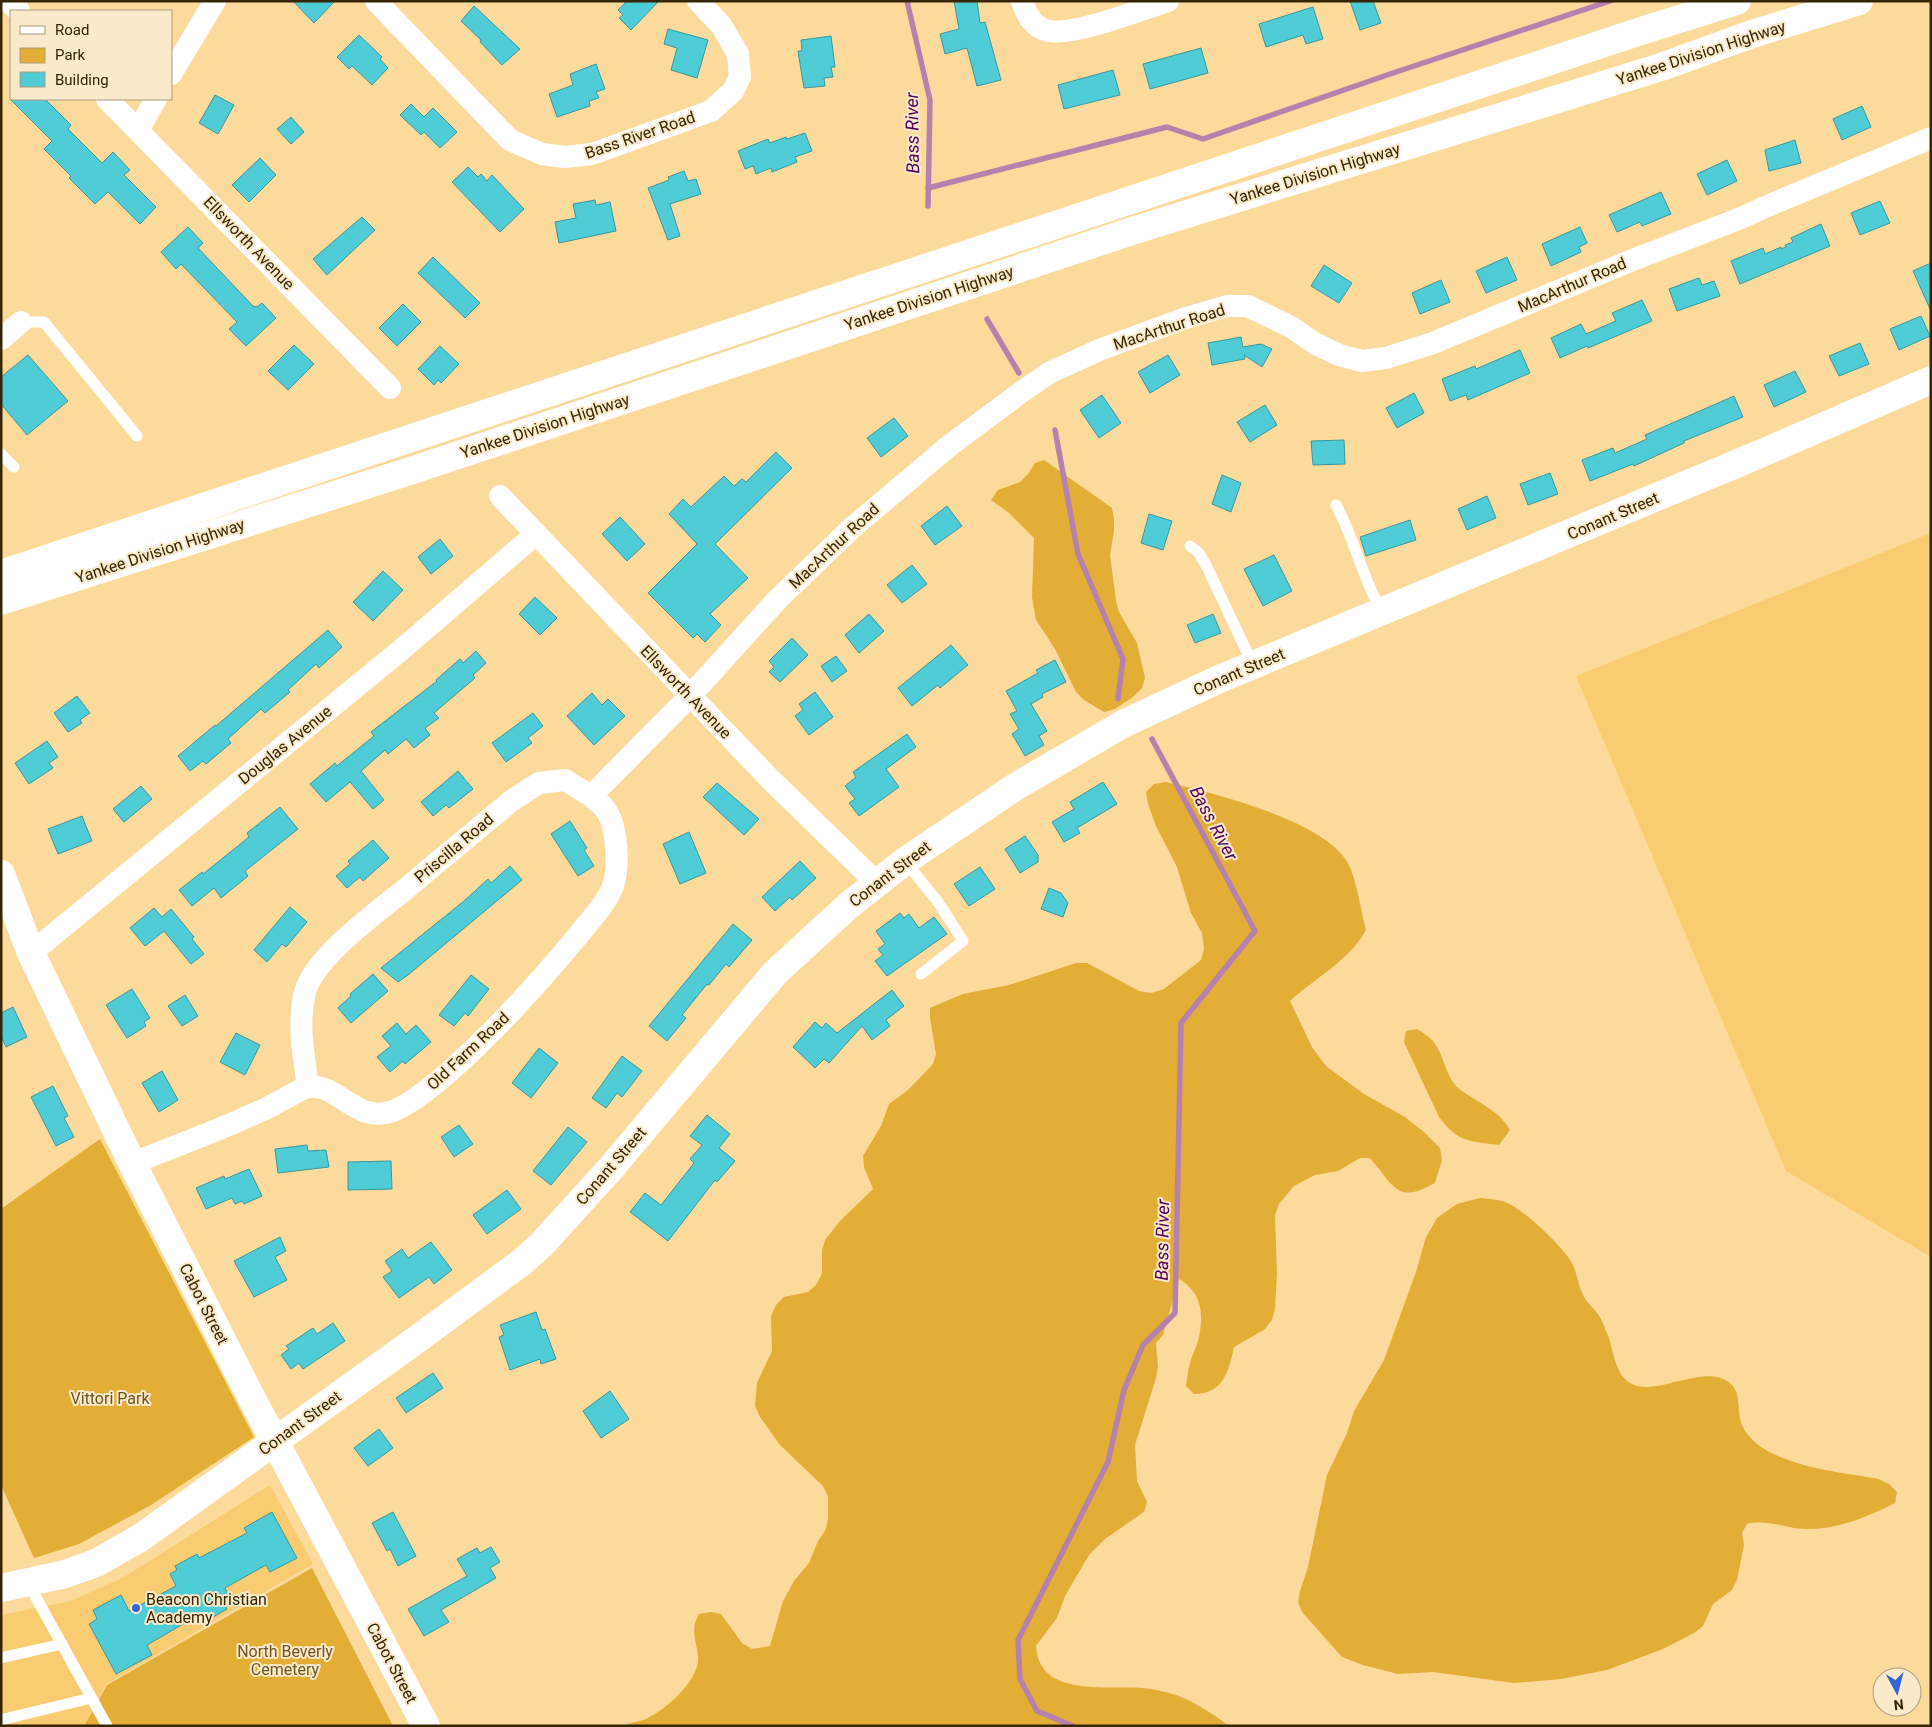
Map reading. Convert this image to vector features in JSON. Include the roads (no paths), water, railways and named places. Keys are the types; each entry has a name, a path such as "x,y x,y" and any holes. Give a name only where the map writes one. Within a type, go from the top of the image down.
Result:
{"main road":[{"name":"Yankee Division Highway","path":"1,574 1641,31 1737,1"},
{"name":"Yankee Division Highway","path":"1,602 410,471 1132,230 1652,70 1752,34 1859,1"},
{"name":"Conant Street","path":"1,1588 65,1574 96,1563 140,1538 412,1344 522,1262 542,1244 611,1168 775,973 848,906 905,861 1015,787 1123,724 1253,666 1740,463 1931,380"},
{"name":"Cabot Street","path":"1,874 32,952 132,1163 275,1441 426,1726"}],"street":[{"path":"8,1 18,10"},
{"path":"172,72 215,1"},
{"name":"Bass River Road","path":"376,1 510,140 542,154 566,157 592,154 711,111 733,90 740,78 738,54 721,25 698,1"},
{"path":"1022,1 1026,14 1036,25 1048,31 1064,32 1090,26 1168,1"},
{"name":"Ellsworth Avenue","path":"108,100 390,388"},
{"path":"138,130 155,100"},
{"name":"MacArthur Road","path":"690,696 778,599 890,494 1020,393 1049,374 1099,350 1186,318 1227,306 1248,306 1291,327 1316,344 1339,355 1362,361 1386,358 1434,343 1630,261 1741,218 1931,138"},
{"path":"1,339 21,322"},
{"name":"Ellsworth Avenue","path":"500,496 770,779 877,883"},
{"name":"Douglas Avenue","path":"32,952 401,650 536,534"},
{"path":"591,796 690,696"},
{"name":"Priscilla Road","path":"308,1087 301,1016 305,992 311,977 322,963 349,936 511,801 539,783 565,780 591,796"},
{"name":"Old Farm Road","path":"308,1087 322,1089 361,1111 377,1114 393,1111 430,1088 471,1053 537,985 603,905 614,883 616,862 614,834 607,812 591,796"},
{"path":"132,1163 213,1133 308,1087"}],"lane":[{"path":"21,322 44,322 137,436"},
{"path":"1,454 14,467"},
{"path":"1336,504 1349,532 1371,594 1382,612"},
{"path":"1190,546 1199,554 1207,567 1253,666"},
{"path":"905,861 938,902 963,941 921,974"},
{"path":"28,1582 107,1726"},
{"path":"1,1658 62,1644"},
{"path":"1,1720 91,1698"}],"waterway":[{"name":"Bass River","path":"907,1 930,100 928,206"},
{"path":"928,188 1167,127 1203,139 1390,74 1610,1"},
{"name":"Bass River","path":"987,319 1019,373"},
{"name":"Bass River","path":"1055,430 1078,554 1123,659 1118,699"},
{"name":"Bass River","path":"1073,1726 1037,1711 1020,1679 1018,1640 1108,1462 1124,1390 1143,1345 1175,1313 1181,1023 1255,931 1152,739"}],"place":[{"name":"Beacon Christian Academy","path":"136,1608"}],"park label":[{"name":"Vittori Park","path":"110,1398"},
{"name":"North Beverly Cemetery","path":"285,1660"}]}
